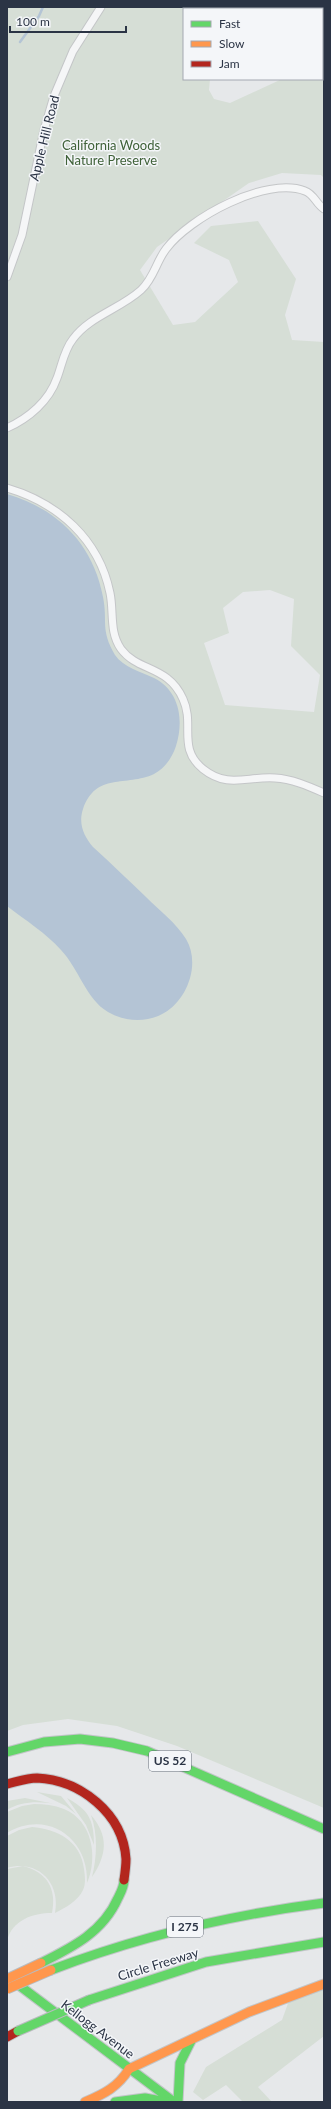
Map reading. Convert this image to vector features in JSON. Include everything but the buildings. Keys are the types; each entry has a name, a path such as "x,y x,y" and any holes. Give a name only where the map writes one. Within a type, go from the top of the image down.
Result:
{"main road":[{"name":"US 52","path":"7,1752 44,1742 80,1739 113,1743 147,1751 324,1829"},
{"path":"7,1784 21,1780 42,1778 63,1781 82,1790 98,1802 113,1818 126,1861 124,1881 118,1901 109,1916 96,1931 80,1942 7,1978"},
{"name":"I 275","path":"7,1989 51,1970 105,1950 175,1929 224,1918 324,1903"},
{"name":"Circle Freeway","path":"7,2037 89,2000 206,1962 241,1954 324,1942"},
{"name":"Kellogg Avenue","path":"7,1975 174,2102"},
{"path":"85,2102 107,2093 121,2083 129,2069 276,2000 324,1984"},
{"path":"178,2102 179,2062 183,2050 194,2038"},
{"path":"115,2102 145,2098 167,2102"}],"street":[{"name":"Apple Hill Road","path":"7,277 22,235 44,130 54,96 73,51 101,7"},
{"path":"7,428 27,417 43,402 57,380 66,351 78,332 143,288 151,278 166,248 191,224 215,210 251,195 285,187 309,192 324,209"},
{"path":"7,488 40,501 55,510 79,531 90,546 106,577 110,593 113,627 120,647 138,663 163,674 178,690 186,706 188,719 188,749 196,762 218,779 229,781 257,778 286,779 324,793"}],"green space":[{"name":"California Woods Nature Preserve","path":"7,7 228,7 183,8 183,80 210,80 209,90 214,99 230,103 280,80 323,80 323,8 260,7 324,7 324,178 321,175 282,173 249,183 157,247 140,270 173,325 195,322 238,282 229,260 194,243 211,226 258,221 296,279 285,315 292,340 324,342 324,1808 177,1746 117,1726 68,1719 23,1725 7,1731","holes":["270,590 294,599 291,646 320,675 314,712 225,705 204,643 229,633 223,608 243,592"]},
{"path":"37,1792 61,1796 76,1814 66,1806"},
{"path":"25,1798 55,1804 30,1802 7,1810 7,1801"},
{"path":"67,1798 80,1807 89,1817 93,1829 94,1845 86,1825"},
{"path":"34,1804 49,1805 64,1809 74,1815 81,1822 87,1831 92,1852 92,1863 87,1883 86,1867 81,1853 73,1841 63,1832 50,1826 37,1824 22,1826 7,1833 7,1812 22,1806"},
{"path":"91,1815 101,1830 104,1846 101,1861 92,1877 95,1862 96,1838"},
{"path":"32,1827 50,1830 66,1838 73,1844 82,1859 85,1885 81,1894 75,1901 55,1913 56,1902 54,1892 50,1883 44,1876 37,1870 28,1867 18,1866 7,1868 7,1836 19,1830"},
{"path":"23,1866 38,1872 48,1883 53,1896 52,1913 38,1914 24,1919 13,1928 7,1941 7,1869"},
{"path":"324,1984 324,2036 258,2087 272,2102 243,2102 226,2085 203,2100 193,2092 206,2067 282,2020 291,1995"}],"water":[{"path":"7,494 42,509 57,519 82,545 98,578 103,597 106,632 110,646 115,655 127,666 154,678 163,684 170,691 178,708 180,727 176,746 165,766 158,772 143,778 113,782 96,790 89,797 83,809 81,820 87,839 93,847 173,922 186,939 190,949 192,970 185,990 172,1007 164,1013 143,1020 122,1018 108,1012 100,1006 88,992 73,966 61,950 42,932 7,906"}],"waterway":[{"path":"20,42 39,16 43,7"}],"traffic: fast":[{"path":"7,1752 44,1742 80,1739 113,1743 147,1751 324,1829"},
{"path":"41,1963 64,1951 86,1937 95,1929 112,1910 122,1889 124,1880"},
{"path":"51,1970 118,1947 186,1928 254,1914 324,1903"},
{"path":"89,2000 206,1962 324,1942"},
{"path":"12,1980 174,2102"},
{"path":"18,2031 89,2000"},
{"path":"178,2102 180,2063 191,2041"},
{"path":"115,2102 145,2098 167,2102"}],"traffic: slow":[{"path":"7,1979 41,1963"},
{"path":"7,1989 51,1970"},
{"path":"85,2102 110,2089 120,2081 129,2069 249,2012 324,1984"}],"traffic: jam":[{"path":"7,1784 33,1778 53,1780 69,1785 83,1792 96,1802 108,1814 117,1827 123,1842 126,1859 124,1880"},
{"path":"7,2037 18,2031"}]}
